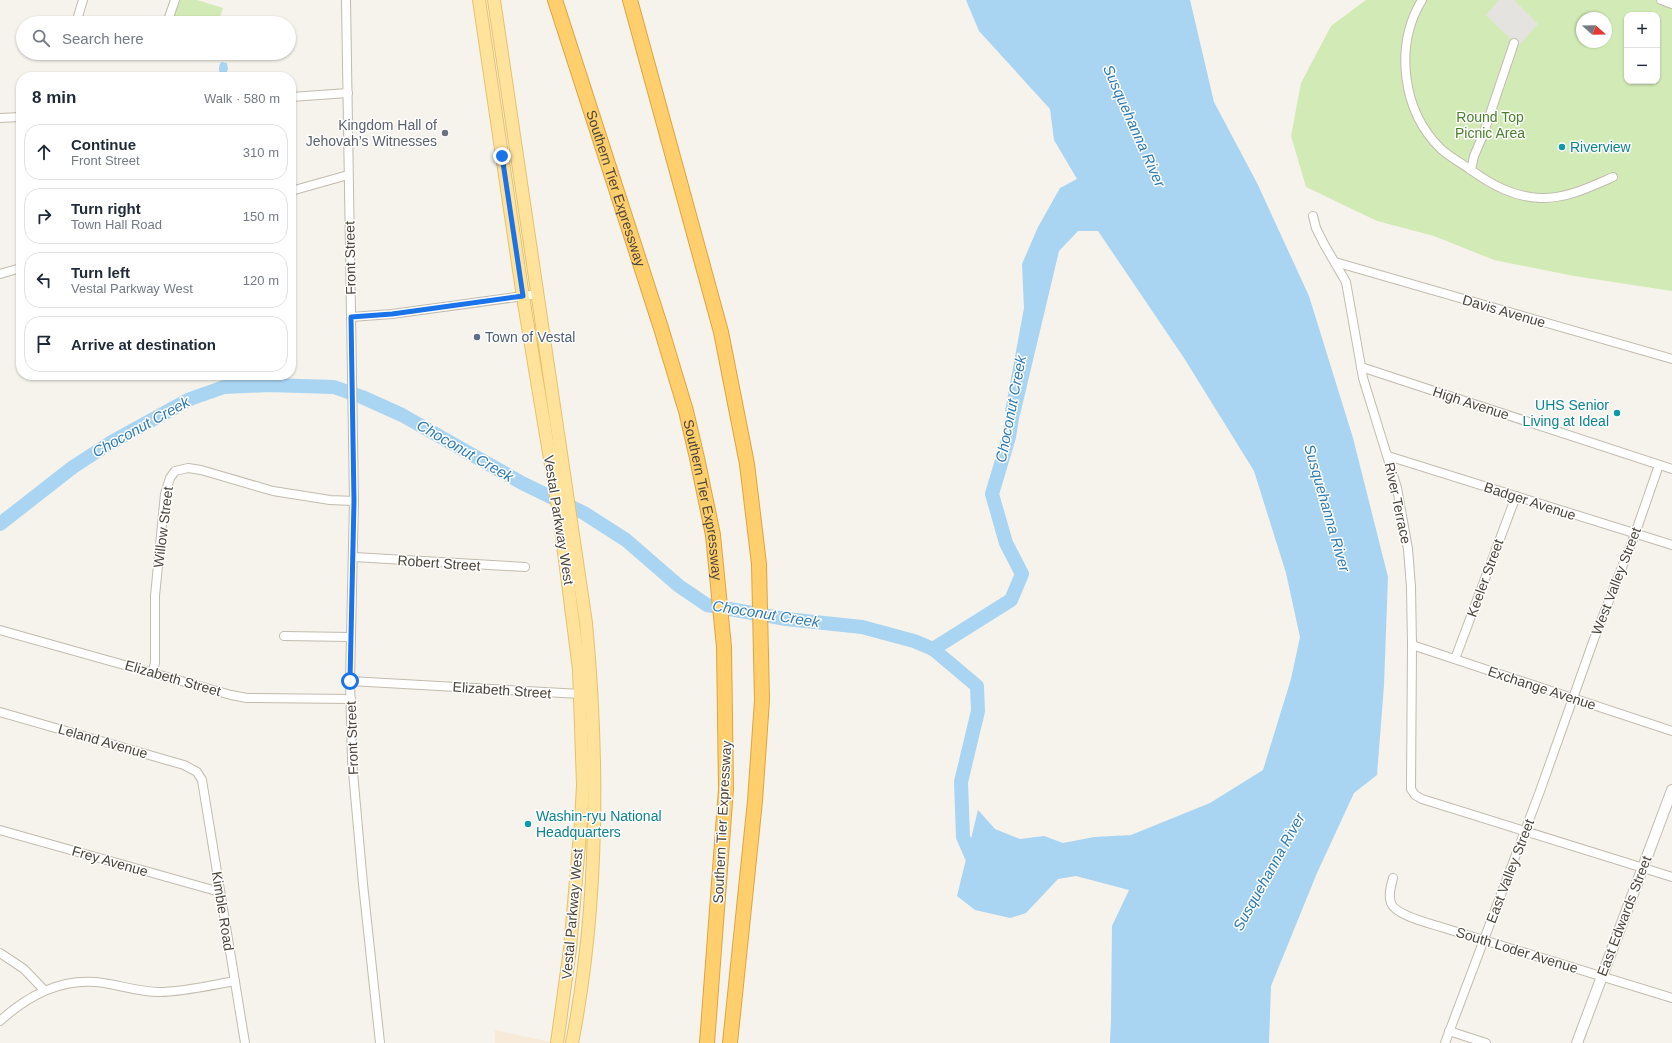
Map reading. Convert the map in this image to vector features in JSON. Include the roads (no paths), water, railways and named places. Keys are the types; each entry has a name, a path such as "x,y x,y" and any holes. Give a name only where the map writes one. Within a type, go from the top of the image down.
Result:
{"highway":[{"name":"Southern Tier Expressway","path":"555,0 661,328 686,411 710,519 716,562 724,647 726,789 707,1043"},
{"name":"Southern Tier Expressway","path":"630,0 721,332 747,464 759,564 762,700 755,801 730,1043"}],"main road":[{"name":"Vestal Parkway West","path":"479,0 523,296 567,567 581,694 583,785 581,822 570,949 557,1043"},
{"name":"Vestal Parkway West","path":"494,0 586,623 592,686 595,754 595,833 586,948 572,1043"}],"street":[{"path":"78,16 83,0"},
{"path":"169,16 175,0"},
{"name":"Front Street","path":"346,0 354,501 354,557 350,681 352,761 380,1043"},
{"path":"1422,0 1414,17 1406,47 1405,70 1417,114 1433,139 1445,152 1504,190 1521,196 1542,198 1562,196 1581,192 1613,177"},
{"path":"1661,0 1672,4"},
{"path":"1471,170 1474,156 1483,135 1514,43"},
{"path":"296,97 348,94"},
{"path":"0,118 16,117"},
{"path":"296,190 348,175"},
{"name":"River Terrace","path":"1313,216 1316,228 1346,282 1361,367 1397,488 1408,548 1411,587 1412,646 1412,749 1410,786 1415,795 1422,799 1525,830"},
{"name":"Davis Avenue","path":"1335,262 1672,359"},
{"path":"0,274 16,269"},
{"path":"351,317 392,314 538,294"},
{"name":"High Avenue","path":"1361,367 1672,469"},
{"name":"Badger Avenue","path":"1388,456 1672,545"},
{"name":"West Valley Street","path":"1574,698 1594,639 1659,464"},
{"name":"Willow Street","path":"152,672 155,663 156,596 165,494 170,478 175,471 188,468 201,470 273,491 330,500 354,501"},
{"name":"Keeler Street","path":"1455,659 1516,496"},
{"name":"Robert Street","path":"354,557 525,567"},
{"name":"Elizabeth Street","path":"0,630 231,695 247,698 351,699"},
{"path":"284,636 351,637"},
{"name":"Exchange Avenue","path":"1412,646 1672,731"},
{"name":"Elizabeth Street","path":"350,681 581,694"},
{"name":"East Valley Street","path":"1444,1043 1574,698"},
{"name":"Leland Avenue","path":"0,712 184,765 198,772 201,778"},
{"name":"Kimble Road","path":"201,778 245,1043"},
{"name":"East Edwards Street","path":"1576,1043 1672,790"},
{"name":"Frey Avenue","path":"0,830 220,892"},
{"path":"1525,830 1672,877"},
{"name":"South Loder Avenue","path":"1393,878 1390,895 1391,904 1395,910 1403,914 1672,998"},
{"path":"0,953 24,969 44,990"},
{"path":"0,1020 29,997 44,990 80,982 95,982 159,992 235,981"},
{"path":"1449,1031 1486,1043"}],"water":[{"name":"Susquehanna River","path":"966,0 1190,0 1214,102 1257,183 1309,296 1353,438 1388,577 1384,685 1377,775 1354,793 1317,873 1271,986 1269,1043 1110,1043 1112,926 1129,890 1076,876 1058,879 1026,913 1010,918 975,910 957,896 978,810 995,829 1020,839 1044,836 1063,843 1094,837 1131,835 1210,803 1263,770 1291,679 1300,637 1286,573 1254,471 1184,358 1098,231 1078,231 1059,251 1020,415 1005,411 1024,308 1022,264 1038,227 1060,188 1077,179 1054,140 1050,109 979,31"},
{"path":"221,62 227,63 227,72 220,72 219,66"}],"waterway":[{"name":"Choconut Creek","path":"0,524 73,467 110,443 190,399 224,387 269,385 334,387 362,397 402,415 522,483 584,513 626,540 679,586 707,605 786,619 862,627 914,641 933,649 1011,600 1022,574 1006,543 992,494 1009,437 1016,394"},
{"name":"Choconut Creek","path":"933,649 977,686 978,711 961,782 963,837 974,862 978,863"}],"place":[{"name":"Kingdom Hall of Jehovah’s Witnesses","path":"445,133"},
{"name":"Riverview","path":"1562,147"},
{"name":"Town of Vestal","path":"477,337"},
{"name":"UHS Senior Living at Ideal","path":"1617,413"},
{"name":"Washin-ryu National Headquarters","path":"528,824"}],"park label":[{"name":"Round Top Picnic Area","path":"1490,126"}]}
